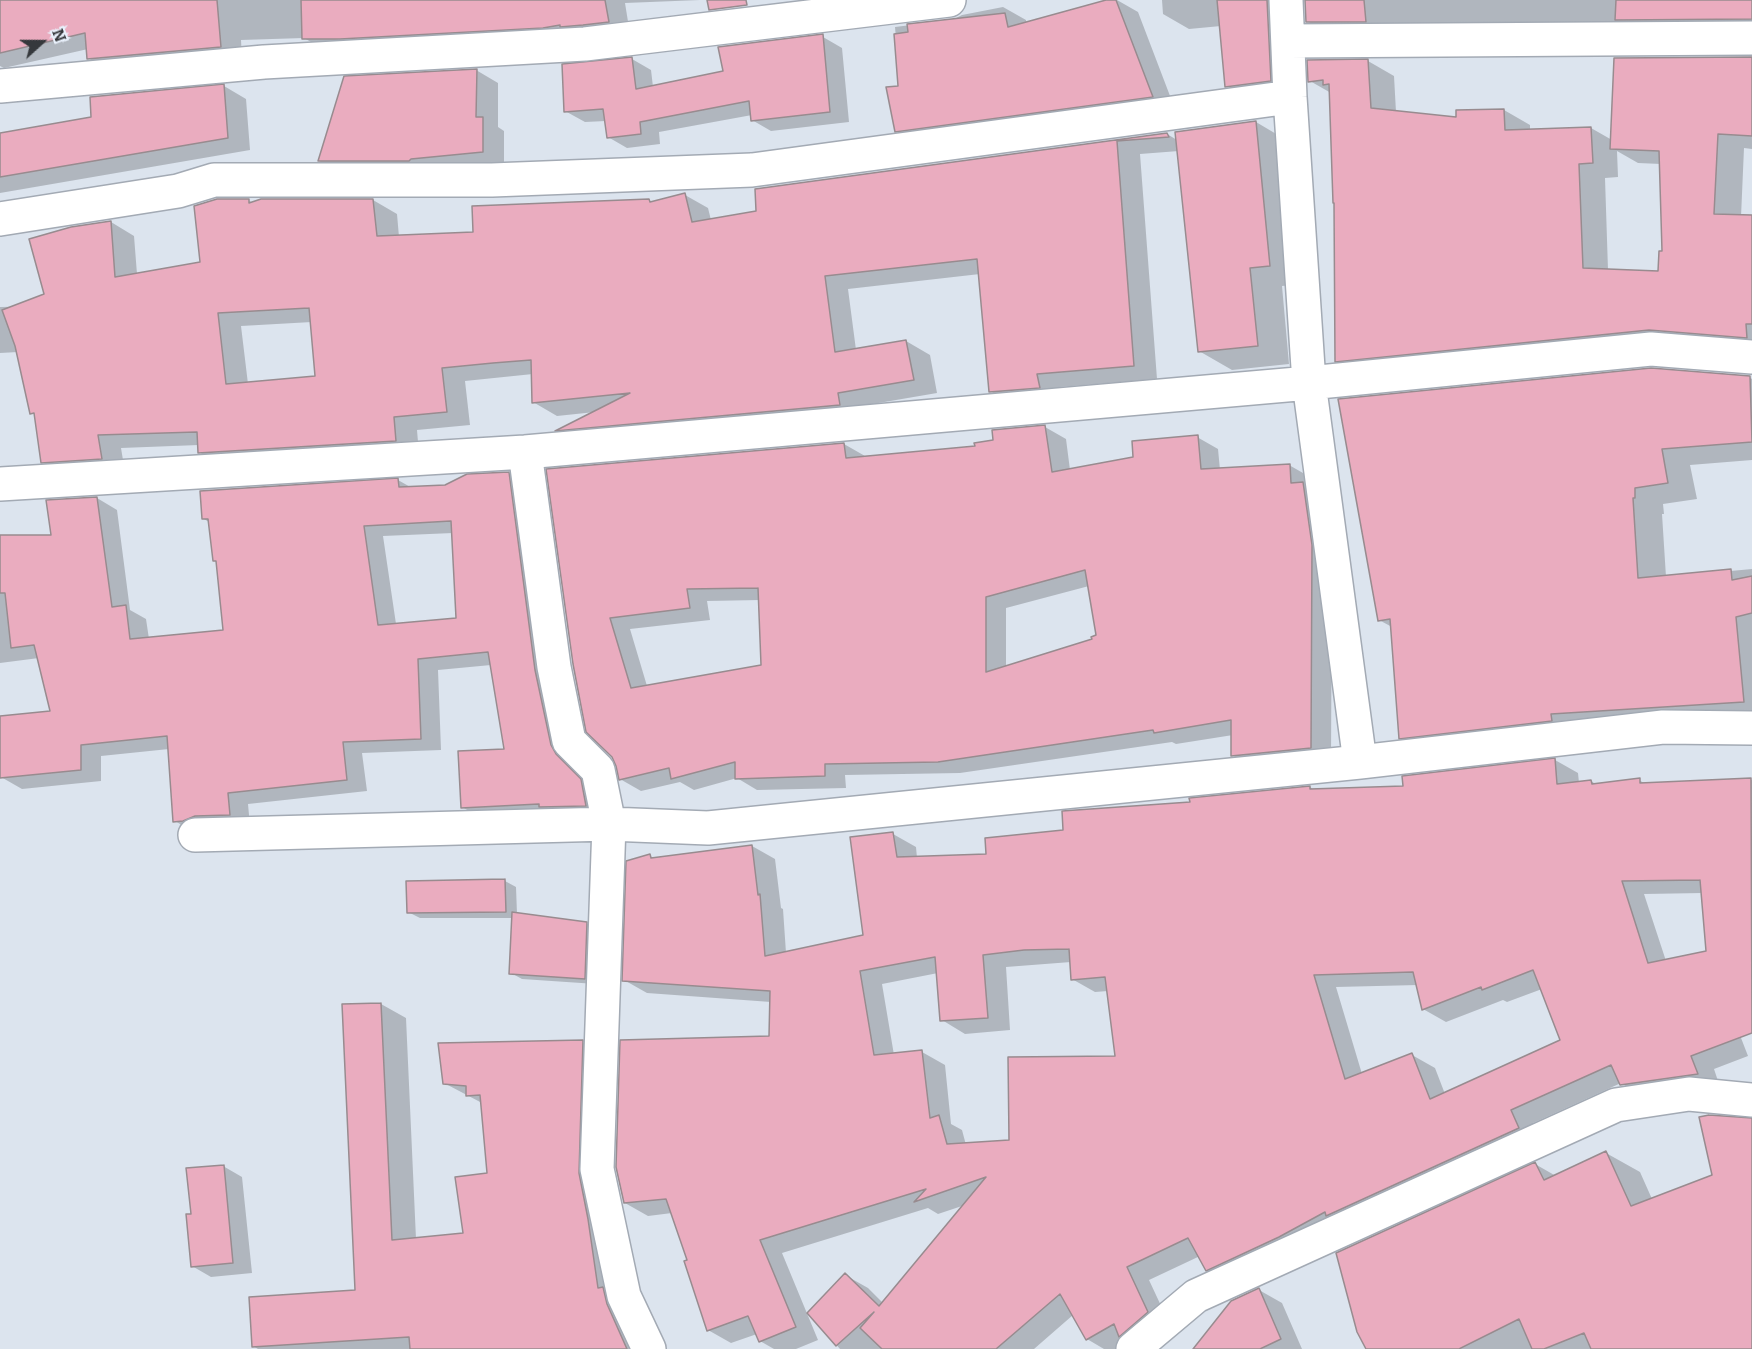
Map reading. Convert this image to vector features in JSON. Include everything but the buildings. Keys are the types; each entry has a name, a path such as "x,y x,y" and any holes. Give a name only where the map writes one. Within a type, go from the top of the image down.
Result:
{"street":[{"path":"0,86 264,62 585,44 949,0"},
{"path":"1286,0 1290,97 1309,383 1360,762"},
{"path":"1288,41 1752,38"},
{"path":"0,219 178,191 214,180 492,180 752,170 1290,97"},
{"path":"0,484 525,452 1309,383 1651,349 1752,357"},
{"path":"525,452 554,667 569,741 598,770 609,824 597,1169 624,1296 649,1349"},
{"path":"195,835 609,824 708,828 1360,762 1663,727 1752,728"},
{"path":"1133,1349 1196,1296 1616,1105 1689,1094 1752,1100"}]}
